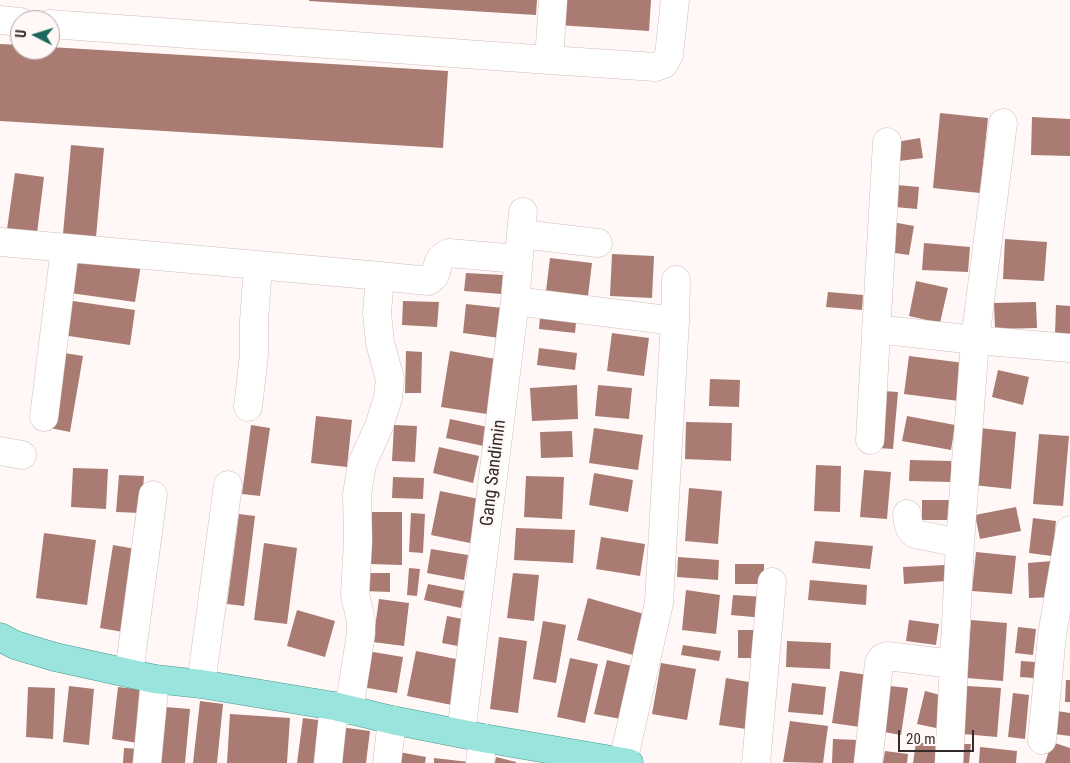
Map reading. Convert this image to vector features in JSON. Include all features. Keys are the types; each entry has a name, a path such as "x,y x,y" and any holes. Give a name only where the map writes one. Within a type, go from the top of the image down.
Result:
{"main road":[{"path":"0,637 15,645 55,657 155,679 201,684 342,708 392,720 475,745 626,762"}],"street":[{"path":"0,20 2,0"},
{"path":"549,60 553,0"},
{"path":"60,25 656,67 664,64 669,55 675,0"},
{"path":"949,763 960,543 975,340 1003,123"},
{"path":"870,440 887,142"},
{"path":"0,242 428,281 433,279 436,274 439,260 442,256 521,235 598,243"},
{"name":"Gang Sandimin","path":"475,745 521,235"},
{"path":"44,417 64,248"},
{"path":"248,407 254,355 254,321 258,265"},
{"path":"328,763 361,633 361,621 355,595 358,494 362,464 379,426 388,398 390,379 380,343 377,313 380,276"},
{"path":"626,762 659,602 676,280"},
{"path":"515,301 675,321"},
{"path":"876,329 1070,348"},
{"path":"201,684 228,484"},
{"path":"129,673 153,495"},
{"path":"907,514 911,532 960,543"},
{"path":"1042,740 1052,635 1070,530"},
{"path":"756,763 772,582"},
{"path":"868,763 879,663 882,658 887,656 954,664"},
{"path":"147,763 155,679"},
{"path":"387,763 392,720"}],"building":[{"path":"309,0 537,0 536,15"},
{"path":"560,0 651,0 649,31 558,25"},
{"path":"0,44 10,44 10,60 60,60 60,48 448,71 443,148 0,121"},
{"path":"940,113 988,118 980,193 933,188"},
{"path":"1032,117 1070,119 1070,156 1031,155"},
{"path":"920,138 923,158 899,161 896,142"},
{"path":"71,145 104,148 96,237 63,234"},
{"path":"15,173 44,177 37,233 7,229"},
{"path":"897,185 919,187 917,209 895,207"},
{"path":"892,222 914,226 909,255 888,252"},
{"path":"1005,239 1047,242 1044,281 1003,279"},
{"path":"924,243 970,247 968,272 922,270"},
{"path":"69,254 141,264 135,302 63,292"},
{"path":"612,254 654,256 652,298 610,296"},
{"path":"550,258 592,263 588,296 546,291"},
{"path":"466,273 503,275 501,294 464,291"},
{"path":"916,281 948,288 940,323 909,316"},
{"path":"828,292 863,295 862,310 826,307"},
{"path":"66,300 135,310 130,345 62,335"},
{"path":"403,301 439,302 437,327 402,325"},
{"path":"1036,302 1037,328 995,329 994,303"},
{"path":"466,304 503,308 500,338 463,333"},
{"path":"1056,305 1070,306 1070,335 1055,335"},
{"path":"540,317 576,323 575,333 539,329"},
{"path":"612,333 649,338 644,376 607,371"},
{"path":"539,348 577,353 575,370 537,365"},
{"path":"406,351 422,352 421,393 405,393"},
{"path":"450,351 496,359 487,414 441,407"},
{"path":"58,352 83,356 70,432 45,427"},
{"path":"909,356 964,363 959,401 904,394"},
{"path":"998,370 1029,377 1023,405 992,397"},
{"path":"710,379 740,380 739,407 709,406"},
{"path":"577,385 578,419 532,421 530,388"},
{"path":"598,385 632,388 629,419 595,416"},
{"path":"883,391 898,392 893,449 877,448"},
{"path":"316,416 352,420 347,467 311,463"},
{"path":"907,416 955,425 951,450 902,441"},
{"path":"450,419 492,428 488,447 446,438"},
{"path":"686,422 732,423 731,461 685,459"},
{"path":"251,425 270,428 260,496 242,494"},
{"path":"394,425 417,426 415,462 392,461"},
{"path":"594,428 643,435 638,470 589,463"},
{"path":"980,428 1016,432 1011,489 973,485"},
{"path":"572,431 573,457 541,458 540,432"},
{"path":"1039,434 1069,436 1063,506 1033,504"},
{"path":"439,447 479,456 473,483 433,473"},
{"path":"910,460 951,461 951,482 909,481"},
{"path":"816,465 841,466 840,512 814,511"},
{"path":"73,468 108,469 106,509 71,507"},
{"path":"864,470 891,472 887,519 860,517"},
{"path":"594,473 633,480 628,512 589,505"},
{"path":"119,475 144,476 141,513 116,512"},
{"path":"526,476 564,477 562,519 524,517"},
{"path":"393,477 424,478 423,499 392,498"},
{"path":"689,488 722,491 718,544 685,541"},
{"path":"440,491 479,499 470,543 431,535"},
{"path":"922,500 950,500 950,520 922,520"},
{"path":"1016,507 1021,531 980,539 975,515"},
{"path":"370,512 402,512 402,565 370,564"},
{"path":"411,513 425,514 423,553 409,552"},
{"path":"239,514 255,516 244,606 227,604"},
{"path":"1033,518 1056,521 1052,556 1029,553"},
{"path":"516,528 575,530 573,563 514,560"},
{"path":"44,533 96,540 87,605 36,598"},
{"path":"601,537 645,544 640,576 596,569"},
{"path":"815,541 873,546 870,569 812,563"},
{"path":"264,543 297,548 287,624 254,620"},
{"path":"113,545 136,549 123,632 100,628"},
{"path":"431,549 468,555 464,580 427,573"},
{"path":"976,552 1016,556 1012,594 972,591"},
{"path":"678,557 719,560 718,580 677,577"},
{"path":"1052,561 1054,597 1029,598 1028,563"},
{"path":"735,564 764,564 764,584 735,584"},
{"path":"945,565 946,581 904,584 903,567"},
{"path":"409,568 420,569 417,596 407,595"},
{"path":"363,573 390,573 390,592 363,591"},
{"path":"513,573 539,575 534,621 507,618"},
{"path":"810,580 867,585 866,605 808,600"},
{"path":"428,584 464,591 461,608 424,600"},
{"path":"686,590 720,595 716,634 682,630"},
{"path":"733,595 766,597 764,618 731,615"},
{"path":"588,598 644,614 633,655 577,640"},
{"path":"379,599 409,603 404,646 373,642"},
{"path":"297,610 335,621 325,657 287,646"},
{"path":"447,616 468,620 463,647 442,643"},
{"path":"909,620 939,624 936,645 906,641"},
{"path":"971,620 1007,623 1003,681 967,678"},
{"path":"543,621 566,625 556,683 533,679"},
{"path":"1018,627 1036,629 1033,655 1015,653"},
{"path":"738,630 761,630 761,658 738,658"},
{"path":"499,637 527,641 518,713 490,709"},
{"path":"787,641 831,643 830,669 786,667"},
{"path":"683,645 721,651 719,661 681,655"},
{"path":"367,651 403,657 397,693 362,687"},
{"path":"416,651 461,660 452,705 407,696"},
{"path":"570,658 598,664 585,723 557,717"},
{"path":"607,660 632,666 621,719 594,714"},
{"path":"1021,661 1036,662 1034,678 1020,677"},
{"path":"661,663 696,669 687,720 652,714"},
{"path":"840,671 868,675 860,727 832,723"},
{"path":"726,678 760,684 753,730 719,725"},
{"path":"1066,680 1070,680 1070,702 1065,702"},
{"path":"792,683 826,687 823,715 788,712"},
{"path":"69,686 94,689 89,745 63,742"},
{"path":"890,686 908,688 901,735 884,732"},
{"path":"967,686 1001,688 997,737 963,734"},
{"path":"28,687 55,688 53,739 26,737"},
{"path":"118,687 144,690 138,743 112,739"},
{"path":"925,691 948,697 941,729 917,724"},
{"path":"1013,693 1029,695 1025,739 1008,737"},
{"path":"200,701 223,704 217,763 193,763"},
{"path":"165,707 190,709 185,763 159,763"},
{"path":"1057,711 1070,713 1070,736 1054,734"},
{"path":"230,714 290,718 287,763 227,763"},
{"path":"303,718 326,721 321,763 297,763"},
{"path":"790,721 828,726 823,763 783,762"},
{"path":"340,727 370,731 366,763 336,763"},
{"path":"833,739 859,740 857,763 832,763"},
{"path":"916,742 943,745 941,763 913,763"},
{"path":"1052,742 1070,748 1070,763 1045,763"},
{"path":"962,744 971,744 969,763 960,763"},
{"path":"980,747 1017,751 1016,763 979,763"},
{"path":"124,748 139,749 138,763 123,763"},
{"path":"885,751 908,754 907,763 883,763"},
{"path":"399,752 426,757 425,763 397,763"},
{"path":"496,757 516,762 516,763 495,763"},
{"path":"434,758 469,762 434,763"}]}
